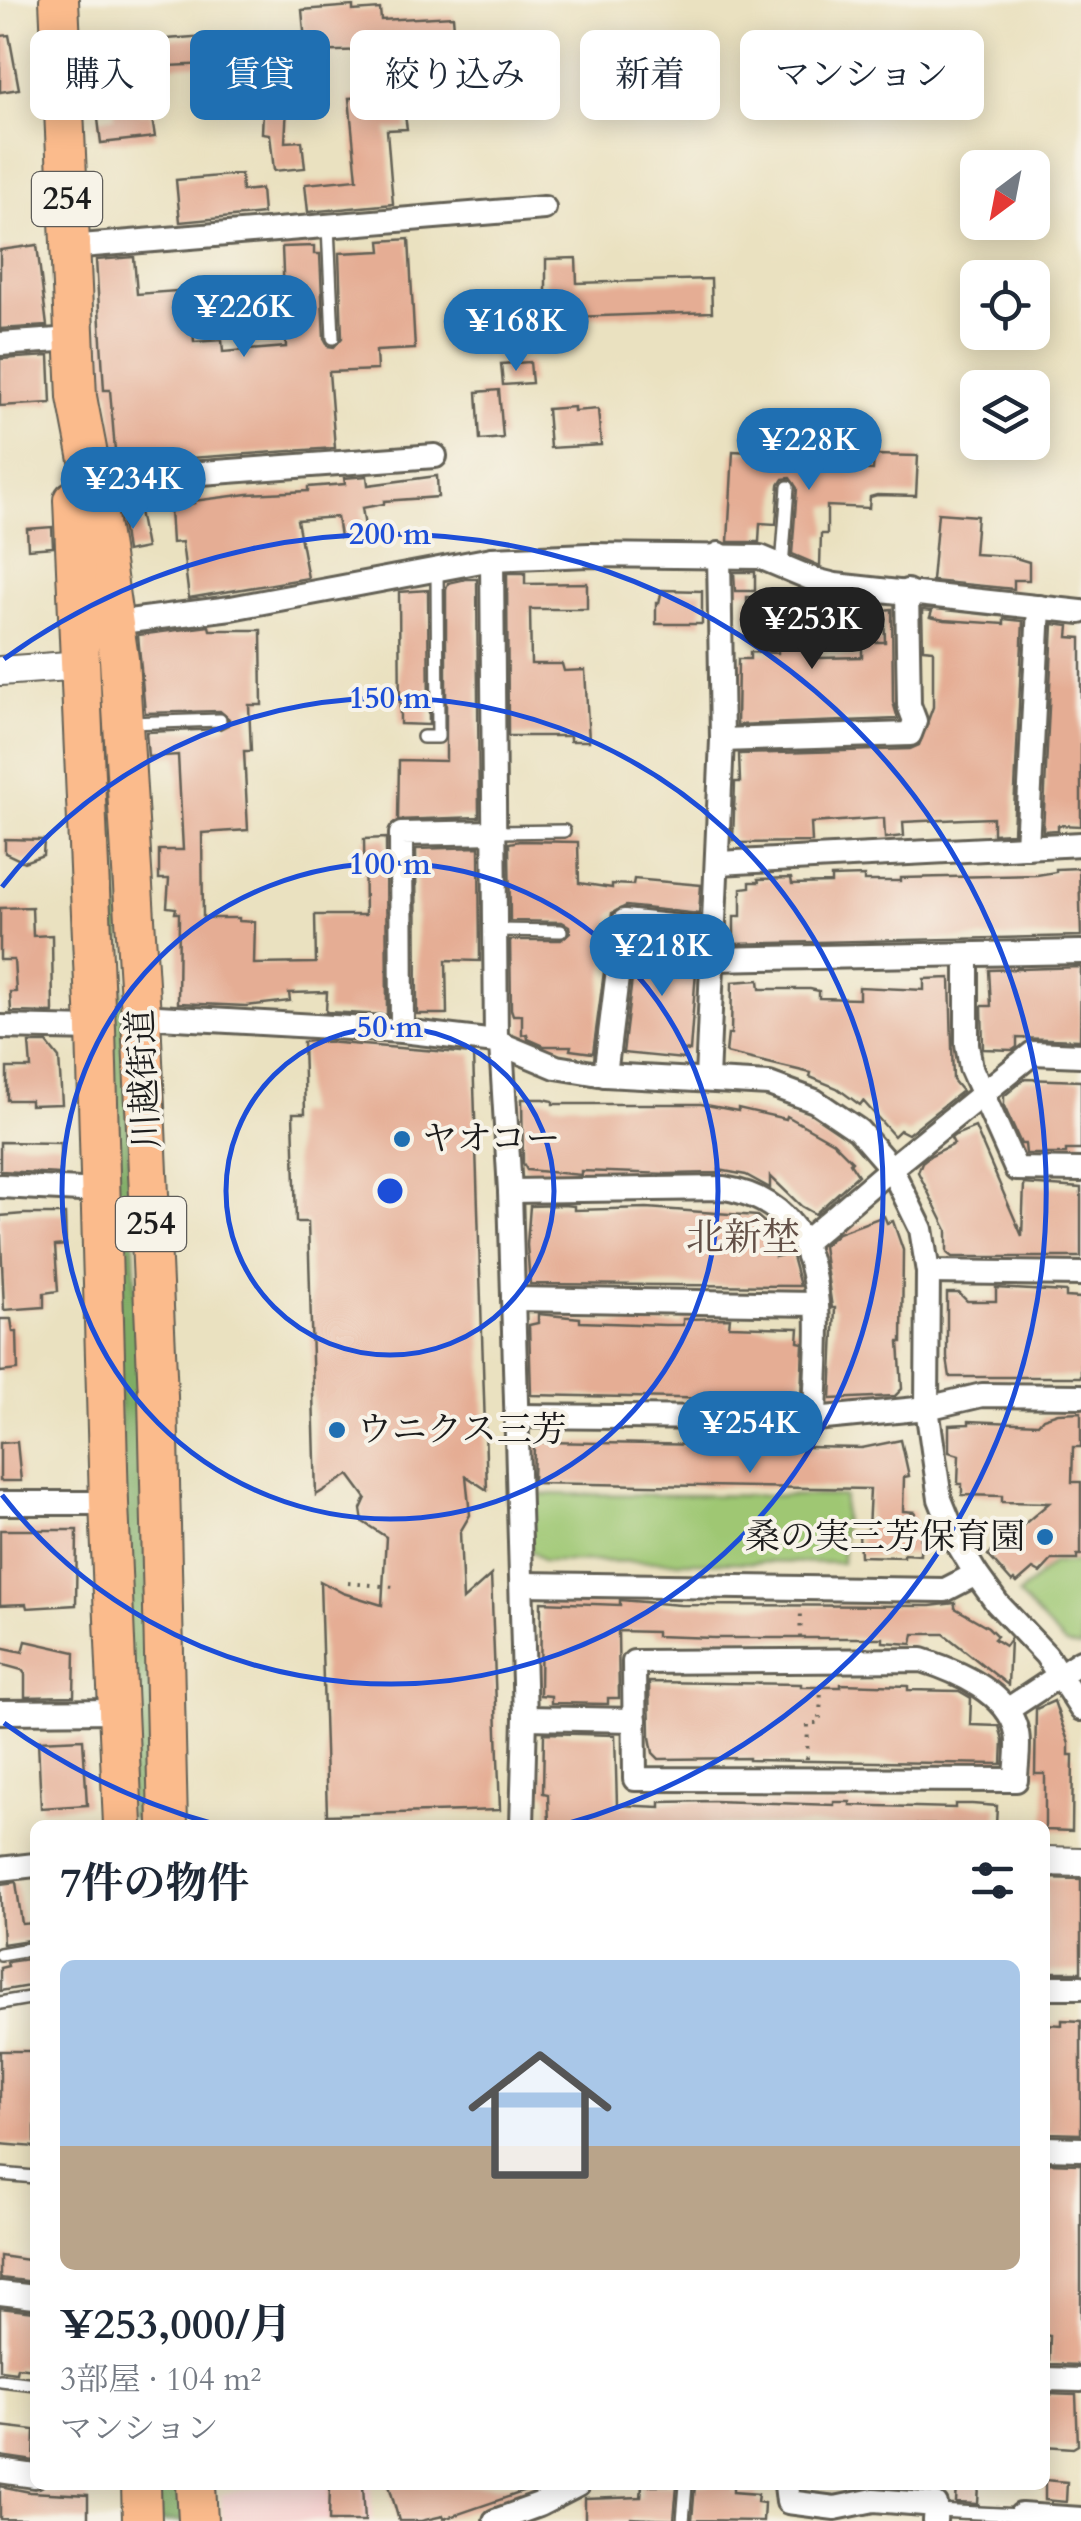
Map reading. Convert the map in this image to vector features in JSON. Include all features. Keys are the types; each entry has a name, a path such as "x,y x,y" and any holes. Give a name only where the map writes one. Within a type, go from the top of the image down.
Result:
{"highway":[{"name":"川越街道","path":"60,0 77,397 114,624 141,1016 158,1396 168,1820"},
{"name":"川越街道","path":"77,397 72,458 123,1820"},
{"path":"196,2490 198,2521"}],"street":[{"path":"70,247 544,208"},
{"path":"0,344 73,339"},
{"path":"93,481 435,456"},
{"path":"0,670 82,664 88,661 101,634 114,624 231,608 492,559 589,554 760,557 825,582 1081,612"},
{"path":"706,1079 716,931 722,740 719,554"},
{"path":"492,559 499,1043 510,1191 522,1584 522,1820"},
{"path":"722,740 910,734 915,721 909,705 907,592"},
{"path":"1026,847 1039,607"},
{"path":"402,1031 401,834 496,832"},
{"path":"718,863 1081,844"},
{"path":"605,1075 624,921 716,931"},
{"path":"713,959 1081,952"},
{"path":"967,955 967,1044 971,1068 1016,1169 1081,1170"},
{"path":"141,1016 402,1031 499,1043 556,1067 605,1075 768,1084 815,1101 858,1130 891,1168 921,1229 928,1272 927,1408 940,1500 958,1544 976,1574 1060,1674 1081,1709"},
{"path":"0,1027 96,1029"},
{"path":"806,1242 1033,1054 1081,1055"},
{"path":"0,1186 101,1191"},
{"path":"510,1191 724,1188 749,1192 791,1221 806,1242 814,1274 815,1420"},
{"path":"928,1272 1081,1274"},
{"path":"513,1299 816,1304"},
{"path":"516,1416 815,1420 927,1408 982,1395 1081,1396"},
{"path":"0,1504 109,1503"},
{"path":"522,1584 945,1590 976,1574"},
{"path":"922,1660 951,1669 981,1687 1007,1710 1018,1734 1016,1780 635,1779 634,1662 922,1660"},
{"path":"1007,1710 1081,1662"},
{"path":"0,1712 118,1711"},
{"path":"525,1718 635,1720"},
{"path":"1050,1861 1081,1862"},
{"path":"0,1869 30,1866"},
{"path":"1050,1987 1081,1987"},
{"path":"1050,2148 1081,2149"},
{"path":"0,2293 30,2297"},
{"path":"1050,2379 1081,2380"},
{"path":"0,2471 30,2475"},
{"path":"495,2521 568,2490"},
{"path":"787,2490 788,2502 803,2513 874,2500 936,2504 935,2516"},
{"path":"1022,2515 1081,2519"}],"lane":[{"path":"328,226 333,338"},
{"path":"782,567 788,488"},
{"path":"423,737 438,737 437,568"},
{"path":"123,724 220,720"},
{"path":"496,832 564,831"},
{"path":"496,930 561,931"},
{"path":"0,1954 30,1949"},
{"path":"0,2003 30,1997"},
{"path":"0,2174 30,2177"},
{"path":"0,2380 30,2383"},
{"path":"683,2521 686,2490"},
{"path":"935,2516 1022,2515"}],"path":[{"path":"348,1583 394,1586"},
{"path":"801,1587 820,1724 808,1724 807,1779"}],"shaded area":[{"path":"245,2490 371,2490 373,2521 222,2521 221,2494"}],"green space":[{"path":"101,711 111,711 158,1817 130,1818"},
{"path":"530,1494 844,1496 842,1563 543,1561 530,1550"},
{"path":"1053,1563 1081,1563 1081,1648 1066,1645 1018,1595"},
{"path":"152,2490 186,2490 188,2521 153,2521"}],"building":[{"path":"353,6 353,11 380,9 381,20 453,16 454,30 350,30 350,51 330,51 330,30 304,30 302,10"},
{"path":"9,35 19,89 0,92 0,36"},
{"path":"190,37 190,65 170,66 170,39"},
{"path":"98,120 152,120 155,137 101,143"},
{"path":"263,120 286,120 285,142 302,141 305,168 274,171 270,134 262,133"},
{"path":"351,120 406,120 407,129 387,130 393,204 308,212 305,184 357,179"},
{"path":"241,174 242,191 261,189 263,214 180,222 176,180"},
{"path":"409,239 415,349 376,351 377,370 329,372 335,448 116,463 110,390 104,390 96,260 134,257 137,294 190,290 194,342 222,340 223,352 286,347 282,247 314,246 314,254 320,254 324,339 334,347 342,338 339,253 381,251 380,241"},
{"path":"37,245 47,326 0,329 0,250"},
{"path":"576,258 577,283 711,279 712,312 546,318 546,259"},
{"path":"49,356 51,403 0,406 0,359"},
{"path":"530,362 532,383 503,385 501,364"},
{"path":"499,390 503,438 480,440 477,392"},
{"path":"574,407 574,411 598,409 601,445 550,448 547,409"},
{"path":"733,451 832,457 832,469 873,470 874,455 918,456 916,496 877,495 870,497 869,508 827,506 827,534 821,534 820,566 792,554 797,488 790,478 779,485 776,524 760,523 759,542 728,542"},
{"path":"367,476 368,485 437,476 438,497 384,501 362,508 366,533 340,537 337,517 297,520 308,578 189,598 182,542 172,543 170,508 248,494 308,491 308,487 345,484 344,478"},
{"path":"139,511 146,548 126,552 121,515"},
{"path":"938,513 977,516 974,554 1009,556 1029,562 1029,580 1014,580 1014,589 932,581"},
{"path":"52,527 53,547 28,549 27,529"},
{"path":"734,572 755,572 755,591 735,591"},
{"path":"507,573 525,573 525,584 587,583 587,609 530,609 531,664 562,664 564,671 585,670 589,741 570,741 570,736 508,736"},
{"path":"477,579 479,817 398,820 399,760 446,761 446,590 448,583"},
{"path":"798,589 822,597 820,658 862,657 862,642 885,642 884,610 892,609 893,702 898,719 737,725 738,659 750,659 750,652 778,653 778,617 747,617 747,597 797,598"},
{"path":"428,590 429,725 400,724 399,592"},
{"path":"662,590 702,591 702,624 656,624 656,603"},
{"path":"922,610 932,611 930,617 944,620 1004,624 1004,619 1023,621 1013,833 993,834 993,818 964,819 903,822 904,836 885,838 884,818 811,823 812,842 733,840 739,754 910,749 919,745 933,707 933,650 923,649"},
{"path":"1053,624 1069,626 1068,637 1081,638 1081,826 1058,825 1058,830 1043,831"},
{"path":"209,626 210,630 261,630 262,705 249,705 251,751 244,751 248,830 202,833 203,918 255,922 254,964 316,963 315,915 365,915 364,839 386,838 387,1015 326,1012 327,992 289,993 290,1001 246,1006 178,1003 179,913 175,913 176,908 167,907 169,879 159,879 159,850 183,850 178,755 148,757 146,732 220,729 228,725 229,719 220,711 145,713 138,635"},
{"path":"5,839 44,840 43,855 24,862 5,853"},
{"path":"578,842 579,883 612,888 612,884 633,885 634,879 701,885 699,914 626,906 612,913 593,1053 570,1050 571,1046 544,1046 528,1039 527,1034 522,1035 522,1015 513,1015 510,940 561,940 570,932 562,922 510,921 509,843"},
{"path":"479,847 480,961 446,960 447,1014 417,1014 416,849"},
{"path":"1079,868 1081,936 734,944 734,916 741,916 741,888 750,887 750,882 759,882 758,879 791,878 792,884 831,883 831,877 864,876 864,881 901,881 1037,875"},
{"path":"32,907 33,936 52,935 53,1013 11,1012 10,992 16,992 14,960 0,960 0,908"},
{"path":"637,938 698,944 690,1051 684,1050 683,1059 623,1053"},
{"path":"1081,967 1080,1040 1017,1038 1013,1050 983,1049 982,1006 991,1006 989,970"},
{"path":"950,978 953,1080 962,1091 908,1134 900,1130 894,1136 863,1101 860,1105 837,1088 810,1077 811,1073 726,1053 731,1034 732,982 759,980 760,989 810,989 819,991 819,998 859,999 859,987 924,990 924,979"},
{"path":"303,1042 473,1054 487,1490 466,1476 470,1515 460,1532 463,1600 491,1575 500,1810 327,1815 320,1581 382,1605 386,1537 363,1522 361,1509 366,1498 349,1475 316,1495 308,1222 296,1222 293,1113 305,1113"},
{"path":"29,1043 47,1043 59,1058 62,1104 30,1105 30,1100 7,1100 7,1068 31,1068"},
{"path":"1025,1079 1081,1081 1081,1150 1026,1154 1025,1144 1021,1144 1004,1106 1004,1096"},
{"path":"522,1099 544,1099 553,1104 701,1104 786,1119 787,1116 833,1142 852,1161 858,1175 815,1214 770,1176 770,1188 746,1175 719,1170 668,1174 581,1171 581,1175 527,1170 523,1163"},
{"path":"975,1127 1022,1236 1024,1184 1081,1188 1081,1257 952,1257 947,1253 947,1230 918,1172 931,1155 954,1144 951,1138"},
{"path":"0,1142 60,1143 60,1174 0,1171"},
{"path":"530,1206 574,1206 574,1210 647,1208 757,1216 776,1232 775,1257 791,1253 800,1286 530,1284"},
{"path":"65,1214 66,1245 55,1246 58,1291 44,1293 44,1307 4,1310 0,1216"},
{"path":"884,1216 887,1223 893,1221 903,1250 899,1342 902,1389 895,1396 831,1399 835,1308 823,1246 838,1233"},
{"path":"996,1288 1066,1292 1066,1297 1081,1298 1081,1377 950,1377 947,1293 959,1293 967,1301 996,1301"},
{"path":"538,1314 580,1318 580,1322 665,1325 683,1325 683,1319 730,1318 729,1326 799,1328 798,1342 803,1343 801,1399 796,1404 778,1404 778,1400 531,1395 529,1325 538,1323"},
{"path":"0,1319 11,1319 13,1332 17,1332 18,1370 0,1372"},
{"path":"1081,1412 1081,1447 1073,1447 1072,1482 1081,1482 1081,1555 1077,1555 1077,1560 1052,1560 1040,1573 1033,1569 1017,1583 1012,1582 988,1555 1049,1503 1002,1502 1002,1496 962,1495 962,1484 958,1484 959,1455 949,1452 949,1425 969,1421 1038,1424 1058,1413"},
{"path":"901,1440 909,1476 904,1477 903,1511 915,1512 914,1530 921,1530 920,1555 860,1556 859,1532 868,1530 870,1489 533,1483 534,1444 543,1442 862,1448"},
{"path":"17,1442 21,1481 0,1481 0,1443"},
{"path":"0,1530 77,1530 76,1605 0,1605"},
{"path":"620,1600 680,1605 955,1603 955,1608 988,1627 997,1636 994,1639 1005,1646 1010,1639 1008,1685 944,1634 914,1634 912,1644 883,1642 883,1638 714,1638 618,1631 619,1698 608,1698 608,1704 551,1703 551,1696 540,1695 541,1602 620,1605"},
{"path":"26,1641 75,1652 74,1696 25,1697 25,1674 0,1664 0,1647 23,1652"},
{"path":"649,1682 801,1687 841,1684 959,1691 971,1698 970,1725 999,1726 1002,1764 659,1759 653,1753 650,1737"},
{"path":"1054,1701 1069,1755 1073,1755 1072,1831 1050,1830 1050,1820 1045,1820 1045,1774 1035,1774 1036,1709"},
{"path":"544,1733 615,1735 617,1805 660,1807 660,1802 713,1801 997,1806 996,1820 549,1820 548,1794 543,1793"},
{"path":"83,1739 87,1805 41,1808 38,1741"},
{"path":"1050,1878 1081,1879 1081,1972 1050,1972"},
{"path":"16,1882 22,1924 30,1923 30,1940 3,1944 0,1884"},
{"path":"30,1959 30,1986 0,1991 0,1968 8,1966 7,1962"},
{"path":"1062,2020 1081,2021 1081,2134 1050,2133 1050,2024 1062,2025"},
{"path":"0,2051 30,2051 30,2147 0,2144"},
{"path":"1050,2163 1081,2164 1081,2365 1050,2364"},
{"path":"0,2256 30,2260 30,2281 0,2278"},
{"path":"0,2308 30,2311 30,2368 0,2370"},
{"path":"1050,2394 1076,2395 1078,2445 1050,2446"},
{"path":"0,2426 30,2429 30,2460 0,2456"},
{"path":"1050,2480 1067,2482 1066,2502 1045,2500"},
{"path":"0,2486 88,2495 88,2521 0,2519"},
{"path":"330,2490 363,2490 365,2521 329,2521"},
{"path":"390,2490 528,2490 444,2519 443,2516 399,2521"},
{"path":"642,2490 677,2490 674,2520 585,2521 585,2499 641,2497"},
{"path":"695,2490 758,2494 757,2502 764,2503 763,2521 692,2520"},
{"path":"957,2490 979,2490 978,2504 956,2503"}],"place":[{"name":"ヤオコー","path":"402,1139"},
{"name":"ウニクス三芳","path":"337,1430"},
{"name":"桑の実三芳保育園","path":"1045,1537"}],"district":[{"name":"北新埜","path":"743,1238"}]}
